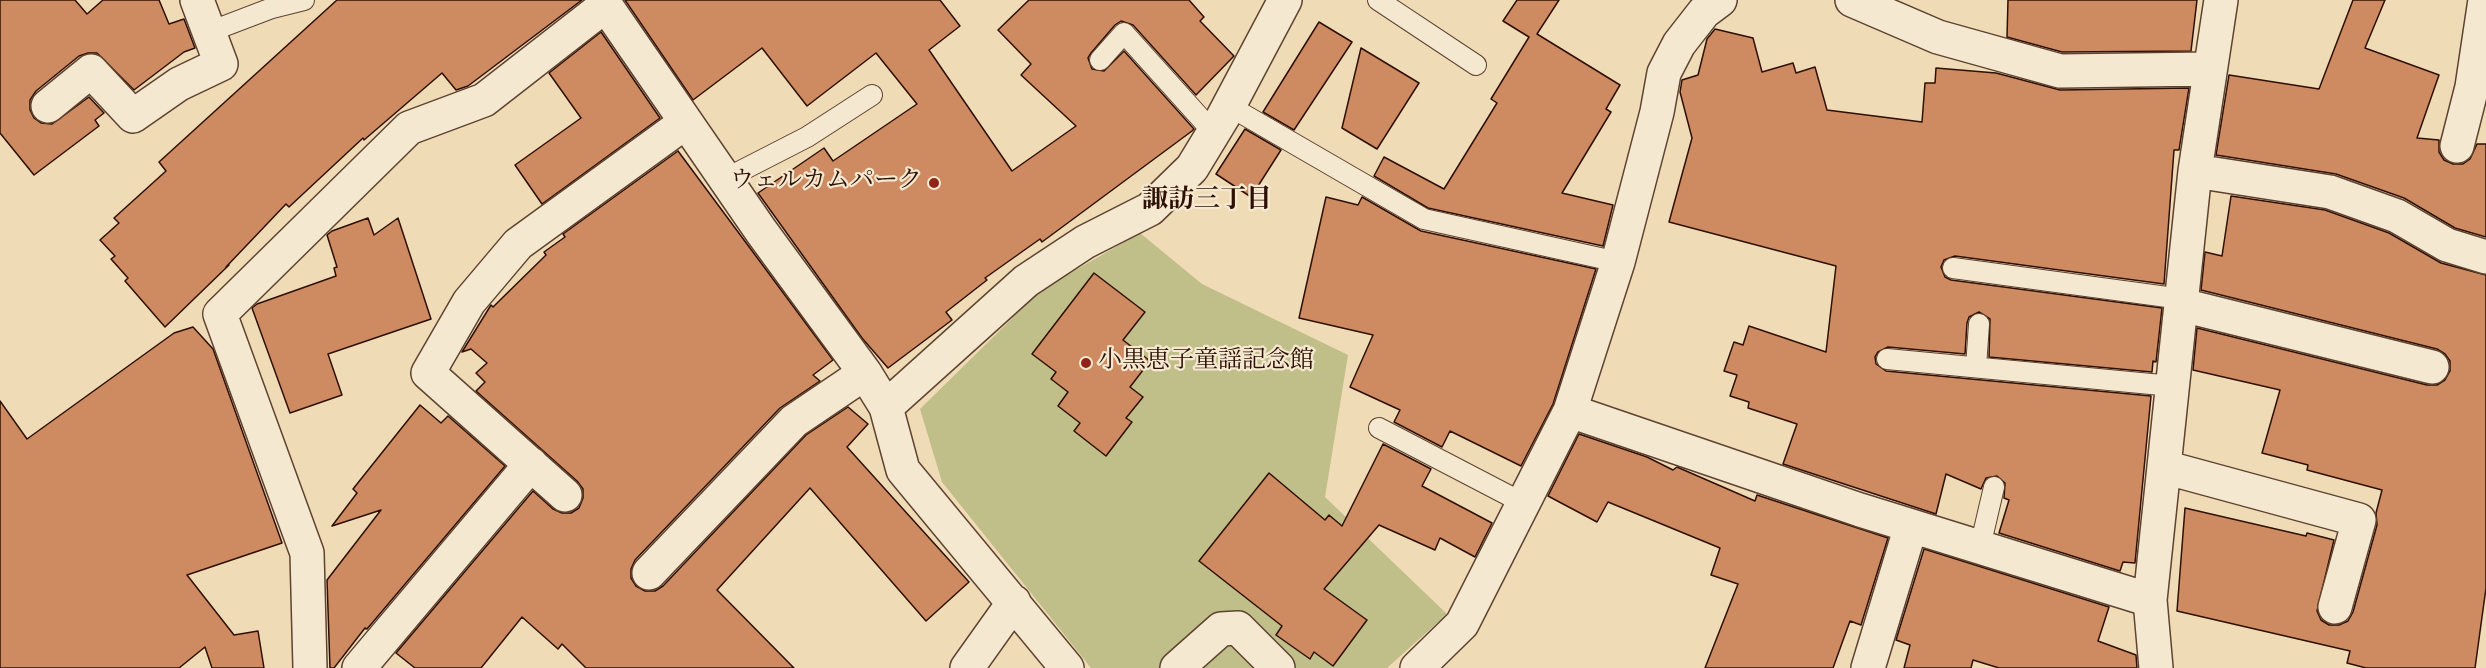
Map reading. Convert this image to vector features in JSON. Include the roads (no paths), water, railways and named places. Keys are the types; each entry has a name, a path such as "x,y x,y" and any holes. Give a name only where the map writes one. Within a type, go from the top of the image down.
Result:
{"street":[{"path":"48,106 91,71 133,116 179,84 220,64 197,0"},
{"path":"886,407 1026,281 1085,242 1150,209 1192,168 1285,0"},
{"path":"1417,668 1462,624 1570,411 1618,262 1657,112 1664,73 1679,44 1704,12 1720,0"},
{"path":"1852,0 1938,37 2060,71 2210,69"},
{"path":"2156,668 2150,600 2195,171 2221,0"},
{"path":"2457,146 2472,87 2485,0"},
{"path":"310,668 307,554 220,314 409,128 484,100 604,2 725,179 865,373 886,407 903,470 1067,668"},
{"path":"565,495 428,373 469,302 518,244 686,122"},
{"path":"2195,171 2330,192 2397,216 2446,245 2486,257"},
{"path":"2182,302 2432,367"},
{"path":"649,573 794,421 865,373"},
{"path":"1570,411 1911,526 2150,600"},
{"path":"359,668 531,464"},
{"path":"2164,467 2359,520 2335,607"},
{"path":"1868,668 1911,526"},
{"path":"967,668 1014,602"},
{"path":"1177,668 1221,629 1238,628 1278,668"}],"lane":[{"path":"209,32 272,8 304,0"},
{"path":"1378,0 1476,65"},
{"path":"1100,60 1124,33 1221,119 1424,219 1618,262"},
{"path":"725,179 807,137 872,95"},
{"path":"1953,268 2182,302"},
{"path":"1976,367 1979,324"},
{"path":"1887,359 2172,386"},
{"path":"1379,428 1522,503"},
{"path":"1980,547 1994,487"}],"place":[{"name":"ウェルカムパーク","path":"934,183"},
{"name":"小黒恵子童謡記念館","path":"1086,363"}],"district":[{"name":"諏訪三丁目","path":"1207,202"}]}
